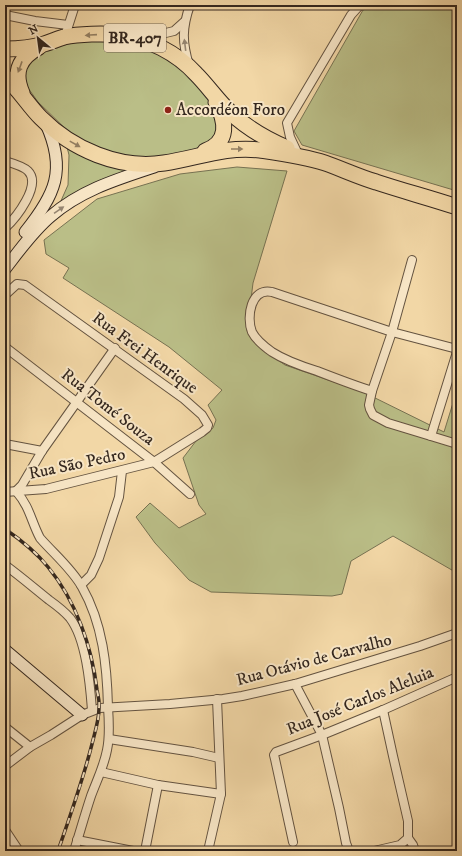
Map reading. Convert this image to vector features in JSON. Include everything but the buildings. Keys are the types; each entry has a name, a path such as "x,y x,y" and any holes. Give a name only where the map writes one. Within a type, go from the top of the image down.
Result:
{"highway":[{"name":"BR-407","path":"26,100 17,78 18,70 23,60 29,52 67,31 119,35 141,39 160,47 190,68 223,105 245,125 267,140 317,161 377,183 457,207"},
{"name":"BR-407","path":"5,49 24,48 44,44"},
{"name":"BR-407","path":"5,77 13,84 41,117 64,138 88,151 109,158 130,163 164,163 210,152 238,149 278,152 317,161"},
{"name":"BR-407","path":"185,158 209,150 221,139 224,131 222,113 210,89"}],"main road":[{"path":"5,259 40,213 48,199 55,181 57,160 53,140 41,117"},
{"path":"5,270 37,230 52,215 69,203 108,182 164,163"},
{"path":"5,650 82,715"}],"street":[{"path":"5,15 35,21 67,31 75,5"},
{"path":"190,5 184,22 184,46 190,68"},
{"path":"297,152 290,138 287,123 350,15 360,5"},
{"path":"141,39 167,33 177,28 184,22"},
{"path":"5,161 30,172 32,182 29,195 16,217 5,228"},
{"path":"412,260 392,332 372,391 369,405 373,415 388,423 457,444"},
{"name":"Rua Frei Henrique","path":"5,295 17,284 25,285 115,348 184,399 202,415 208,425 207,428 154,462"},
{"path":"372,391 286,360 262,344 253,333 251,325 250,318 253,301 262,292 269,291 392,332 457,349"},
{"name":"Rua Tomé Souza","path":"5,346 154,462 190,494"},
{"path":"74,851 84,816 101,772 107,750 107,677 102,641 95,617 82,586 40,538 28,508 16,491 26,478 42,451 78,403 115,348"},
{"path":"431,436 457,352"},
{"path":"5,444 42,451"},
{"name":"Rua São Pedro","path":"5,492 46,489 154,462"},
{"path":"82,586 91,575 100,558 119,497 122,471"},
{"path":"5,565 69,617 80,642 88,672 92,710"},
{"name":"Rua Otávio de Carvalho","path":"5,766 30,746 92,710 108,707 146,706 242,696 295,684 457,633"},
{"name":"Rua José Carlos Aleluia","path":"293,842 275,753 384,710 457,677"},
{"path":"295,684 322,735 349,851"},
{"path":"208,851 221,794 217,699"},
{"path":"384,710 392,756 408,821 408,838 415,851"},
{"path":"5,727 30,746"},
{"path":"108,739 201,753 219,758"},
{"path":"101,772 158,785 221,794"},
{"path":"145,851 158,785"},
{"path":"5,830 19,851"},
{"path":"374,851 400,845 408,838"},
{"path":"77,840 134,851"}],"green space":[{"path":"377,5 457,5 457,191 302,145 294,131 363,10"},
{"path":"94,39 140,42 181,64 213,102 222,126 212,143 177,157 127,159 95,149 72,135 38,102 26,85 24,76 26,67 33,57 53,46"},
{"path":"66,143 134,170 60,203 68,185 69,155"},
{"path":"237,167 287,171 253,283 247,331 257,345 285,365 363,392 444,432 457,390 457,573 393,536 351,561 342,594 332,596 211,592 189,580 155,543 136,517 150,503 179,528 206,514 199,505 183,458 196,441 213,428 216,420 208,405 222,390 169,347 63,278 69,268 46,254 44,240 97,199 180,174"}],"railway":[{"path":"5,529 38,556 58,580 81,625 87,641 95,674 99,704 98,722 85,771 58,851"}],"place":[{"name":"Accordéon Foro","path":"168,110"}]}
